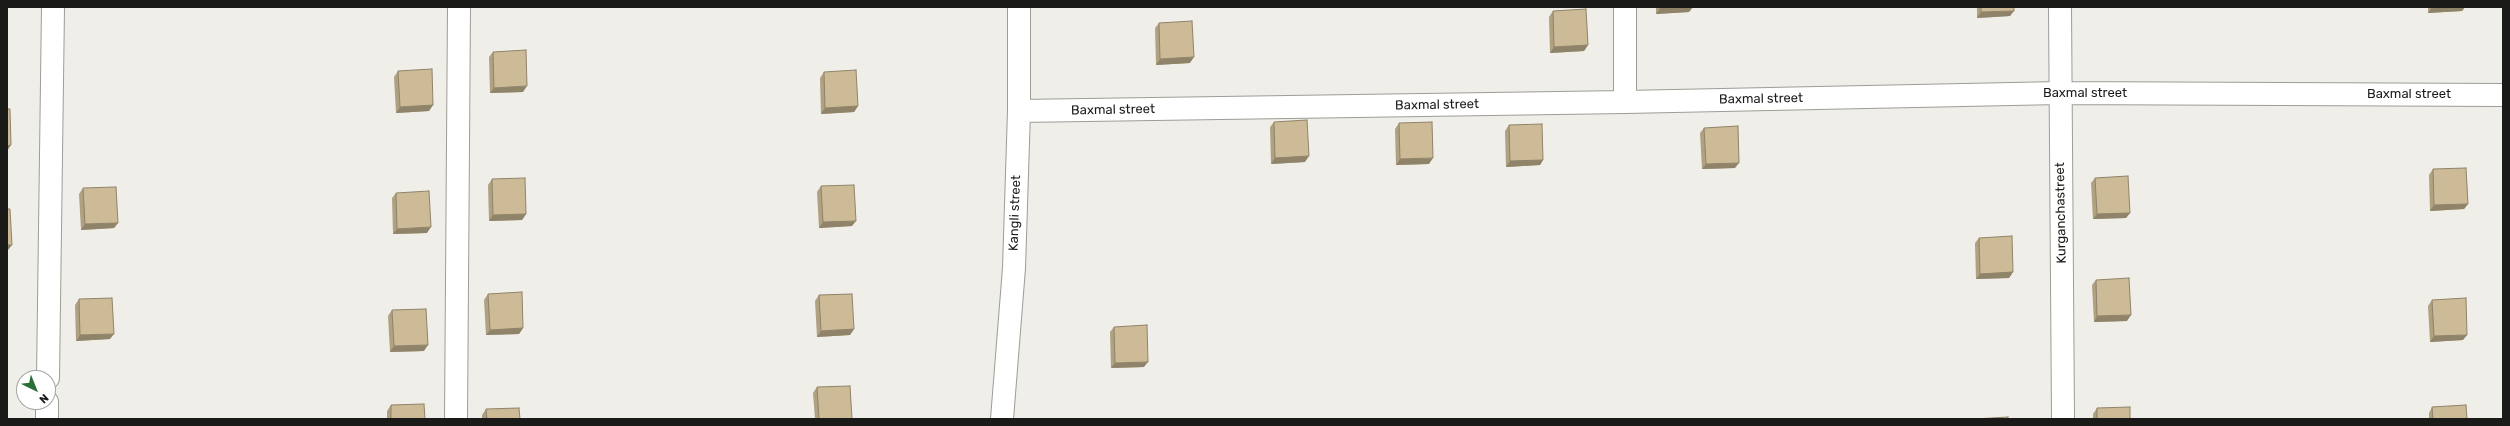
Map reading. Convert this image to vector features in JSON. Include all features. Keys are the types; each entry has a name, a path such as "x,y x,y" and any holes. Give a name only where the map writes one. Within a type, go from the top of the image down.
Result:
{"street":[{"path":"48,370 53,7"},
{"path":"456,419 459,7"},
{"name":"Kangli street","path":"1002,419 1014,268 1019,111 1019,7"},
{"path":"1625,7 1625,102"},
{"name":"Kurganchastreet","path":"2060,7 2063,419"},
{"name":"Baxmal street","path":"1019,111 1625,102 2060,93 2503,95"}],"building":[{"path":"1660,7 1685,7 1660,8"},
{"path":"1981,7 2014,7 2014,11 1981,12"},
{"path":"1586,9 1588,45 1554,47 1553,11"},
{"path":"1192,21 1194,57 1160,59 1159,23"},
{"path":"526,50 527,86 494,88 493,52"},
{"path":"432,69 433,105 400,107 398,71"},
{"path":"856,70 858,106 825,108 824,72"},
{"path":"7,109 10,109 11,145 7,146"},
{"path":"1307,120 1309,156 1275,158 1274,122"},
{"path":"1432,122 1433,158 1400,159 1399,123"},
{"path":"1542,124 1543,160 1510,161 1509,125"},
{"path":"1738,126 1739,163 1706,164 1704,128"},
{"path":"2466,168 2468,204 2434,205 2433,169"},
{"path":"2128,176 2130,213 2097,214 2095,178"},
{"path":"525,178 526,214 493,215 492,179"},
{"path":"854,185 856,221 823,222 821,186"},
{"path":"116,187 118,223 85,224 83,188"},
{"path":"429,191 431,227 397,229 396,193"},
{"path":"7,209 10,209 12,245 7,245"},
{"path":"2012,236 2013,272 1980,274 1979,238"},
{"path":"2129,278 2131,315 2097,316 2096,280"},
{"path":"522,292 523,328 490,330 488,294"},
{"path":"852,294 854,329 821,331 819,295"},
{"path":"112,298 114,334 80,335 79,299"},
{"path":"2466,298 2467,335 2434,336 2432,300"},
{"path":"426,309 428,345 394,346 392,310"},
{"path":"1147,325 1148,362 1115,363 1114,327"},
{"path":"850,386 852,419 819,419 817,387"},
{"path":"424,404 425,419 391,419 391,405"},
{"path":"2466,405 2467,419 2433,419 2432,407"},
{"path":"2130,407 2130,419 2097,419 2097,408"},
{"path":"519,408 520,419 487,419 486,409"},
{"path":"2008,417 2008,419 1975,419"}]}
